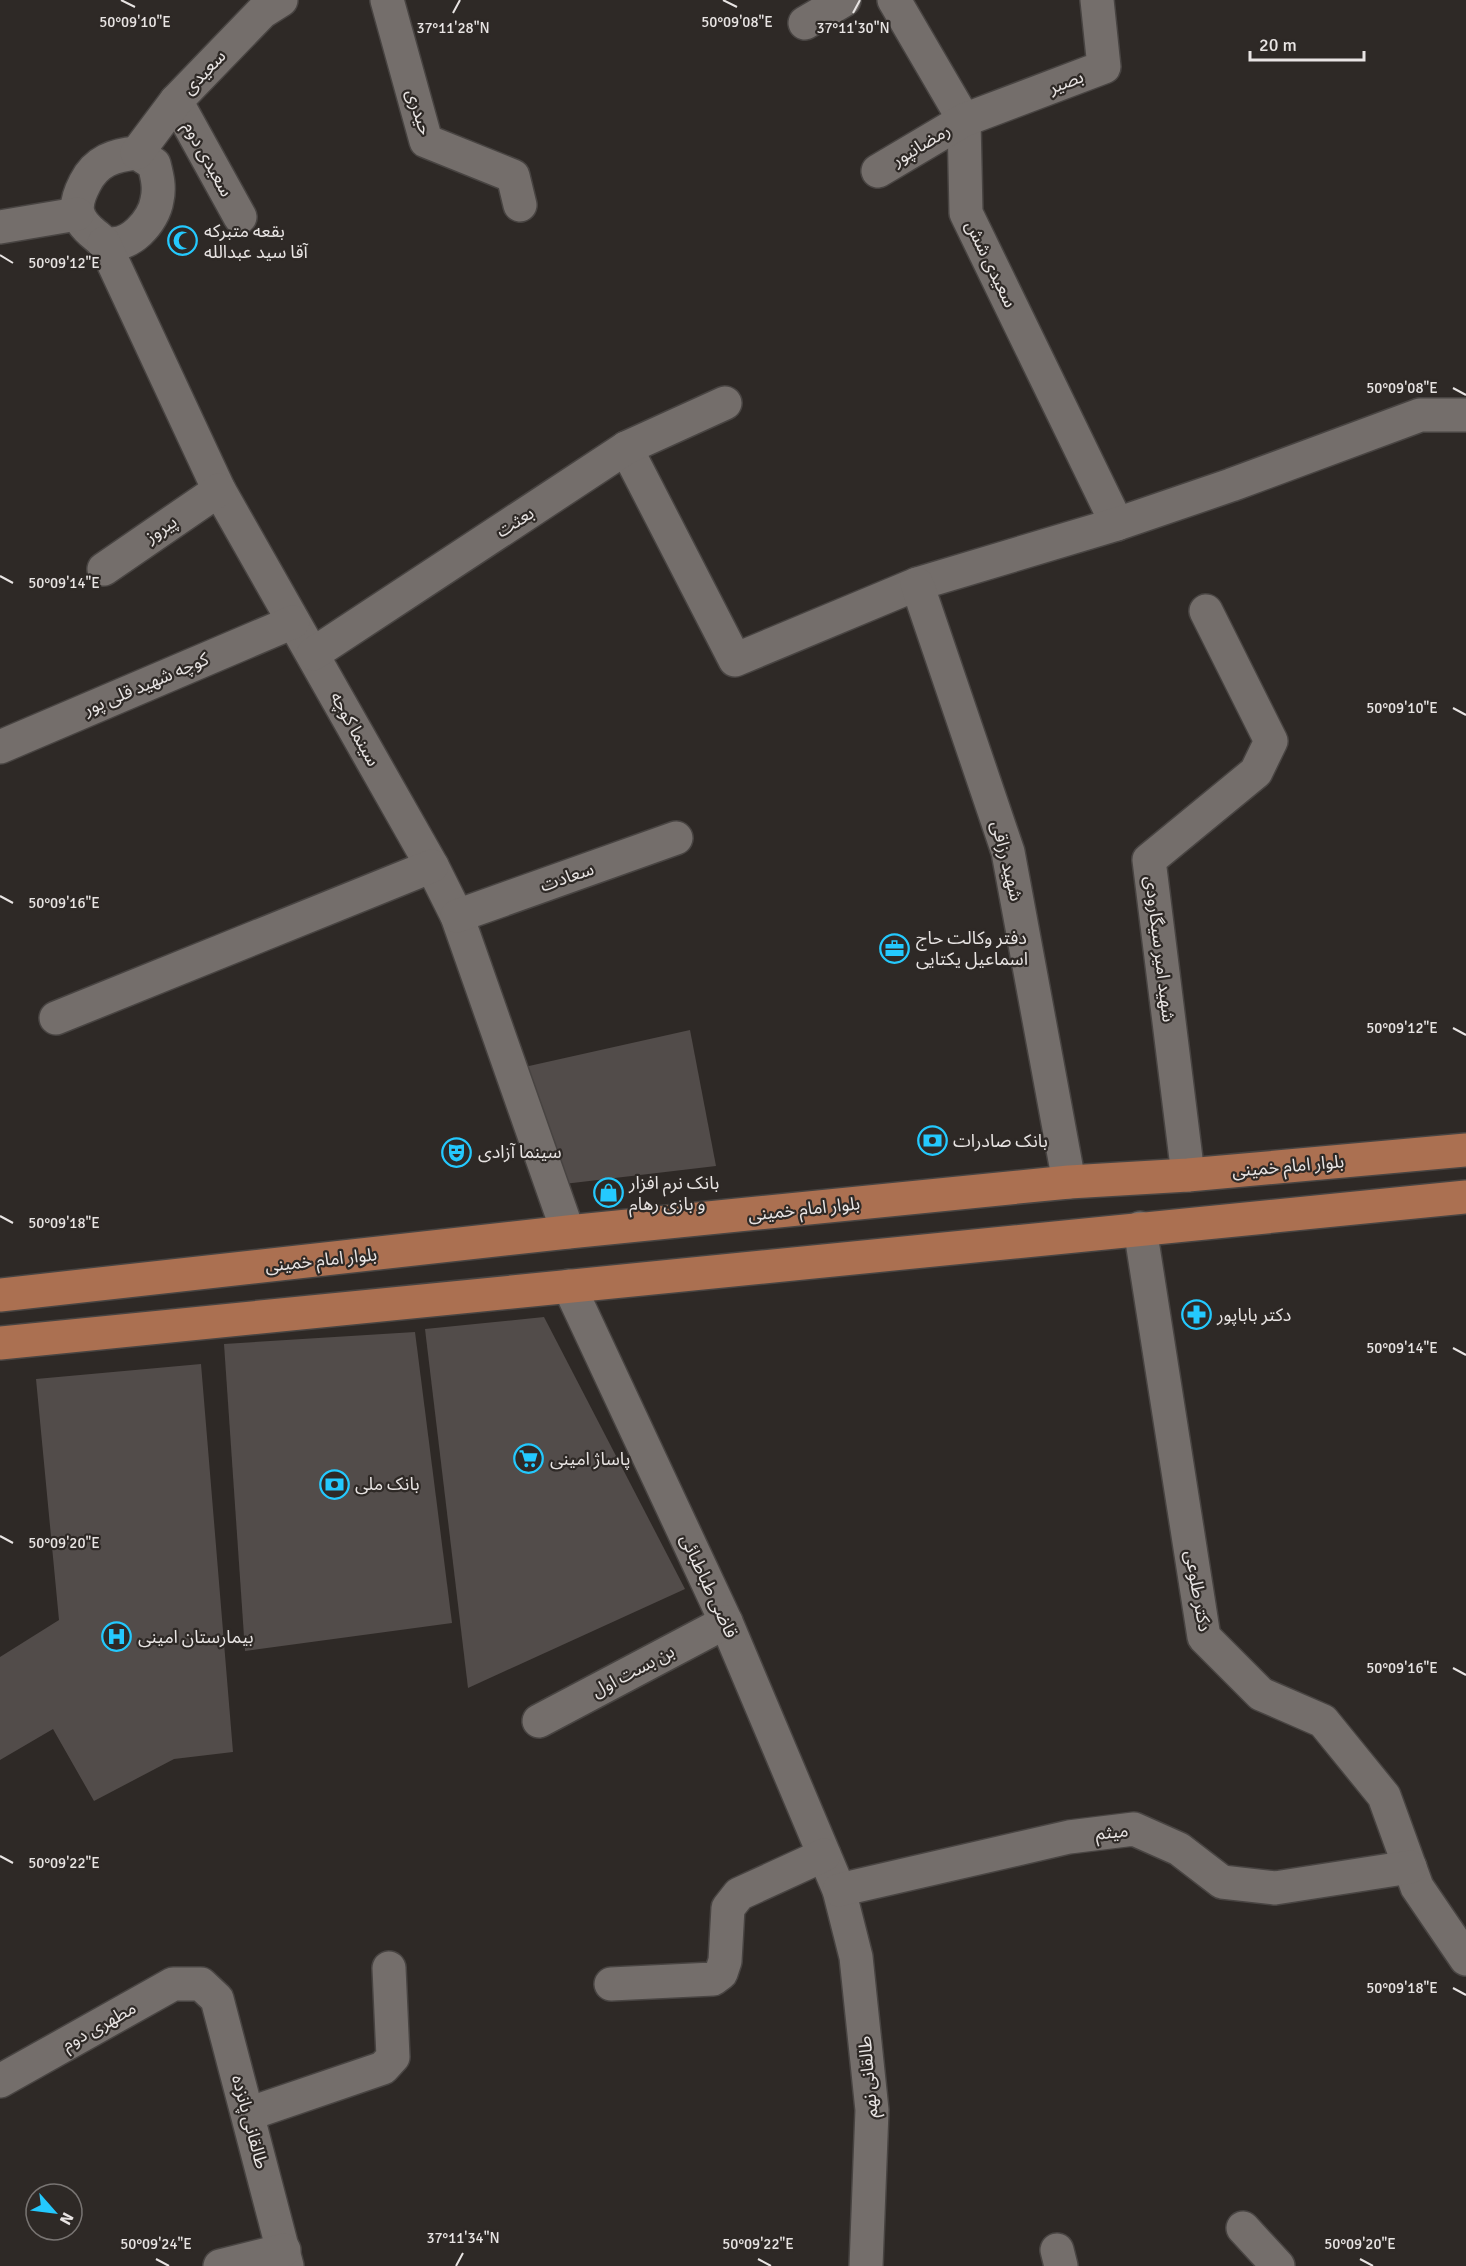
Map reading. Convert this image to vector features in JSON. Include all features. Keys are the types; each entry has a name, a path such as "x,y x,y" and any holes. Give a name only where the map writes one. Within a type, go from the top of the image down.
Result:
{"main road":[{"name":"بلوار امام خمینی","path":"0,1295 568,1232 1070,1182 1188,1175 1466,1150"},
{"path":"0,1343 1466,1197"}],"street":[{"name":"حیدری","path":"387,0 426,141 513,176 520,205"},
{"path":"805,23 844,0"},
{"name":"سعیدی شش","path":"894,0 964,120 966,213 1117,524"},
{"name":"بصیر","path":"964,120 1104,68 1097,0"},
{"name":"سعیدی","path":"137,153 176,101 264,4"},
{"name":"سعیدی دوم","path":"176,101 240,217"},
{"name":"رمضانپور","path":"878,171 964,120"},
{"path":"137,153 154,164 158,182 157,201 150,219 137,233 121,243 104,243 76,214 76,200 91,172 102,162 118,155 137,153"},
{"path":"0,227 76,214"},
{"name":"سینما کوچه","path":"104,243 219,490 432,866 457,916 568,1232"},
{"name":"بعثت","path":"312,654 627,448 725,403"},
{"path":"627,448 735,660 917,584 1117,524 1231,485 1420,415 1466,415"},
{"name":"پیروز","path":"104,569 219,490"},
{"name":"شهید رزاقی","path":"917,584 1008,852 1070,1182"},
{"name":"شهید امیر سیگارودی","path":"1188,1175 1149,860 1256,772 1271,741 1206,611"},
{"name":"کوچه شهید قلی پور","path":"0,747 293,622"},
{"name":"سعادت","path":"457,916 676,838"},
{"path":"56,1018 432,866"},
{"name":"دکتر طلوعی","path":"1140,1228 1204,1637 1261,1694 1323,1720 1384,1797 1417,1887 1466,1959"},
{"name":"قاضی طباطبائی","path":"569,1286 726,1622 839,1890"},
{"name":"بن بست اول","path":"539,1721 726,1622"},
{"name":"میثم","path":"839,1890 1069,1837 1134,1828 1179,1849 1222,1882 1275,1888 1410,1867"},
{"path":"611,1984 713,1979 721,1973 725,1961 728,1908 739,1894 824,1855"},
{"name":"طالقانی نهم","path":"839,1890 856,1957 872,2110 866,2266"},
{"path":"248,2114 382,2068 393,2057 389,1968"},
{"name":"مطهری دوم","path":"0,2081 173,1984 201,1984"},
{"name":"طالقانی پانزده","path":"201,1984 217,1999 286,2258"},
{"path":"1243,2228 1278,2266"},
{"path":"220,2266 286,2258"}],"building":[{"path":"690,1030 716,1166 564,1184 520,1068"},
{"name":"پاساژ امینی","path":"544,1317 685,1589 468,1688 425,1329"},
{"name":"بانک ملی","path":"415,1332 452,1623 245,1651 224,1344"},
{"path":"201,1364 233,1752 174,1759 94,1801 53,1729 0,1760 0,1657 59,1620 36,1379"}],"place":[{"name":"بقعه متبرکه آقا سید عبدالله","path":"183,241"},
{"name":"دفتر وکالت حاج اسماعیل یکتایی","path":"895,948"},
{"name":"بانک صادرات","path":"932,1141"},
{"name":"سینما آزادی","path":"457,1152"},
{"name":"بانک نرم افزار و بازی رهام","path":"608,1193"},
{"name":"دکتر باباپور","path":"1196,1315"},
{"name":"پاساژ امینی","path":"529,1459"},
{"name":"بانک ملی","path":"334,1484"},
{"name":"بیمارستان امینی","path":"117,1637"}]}
